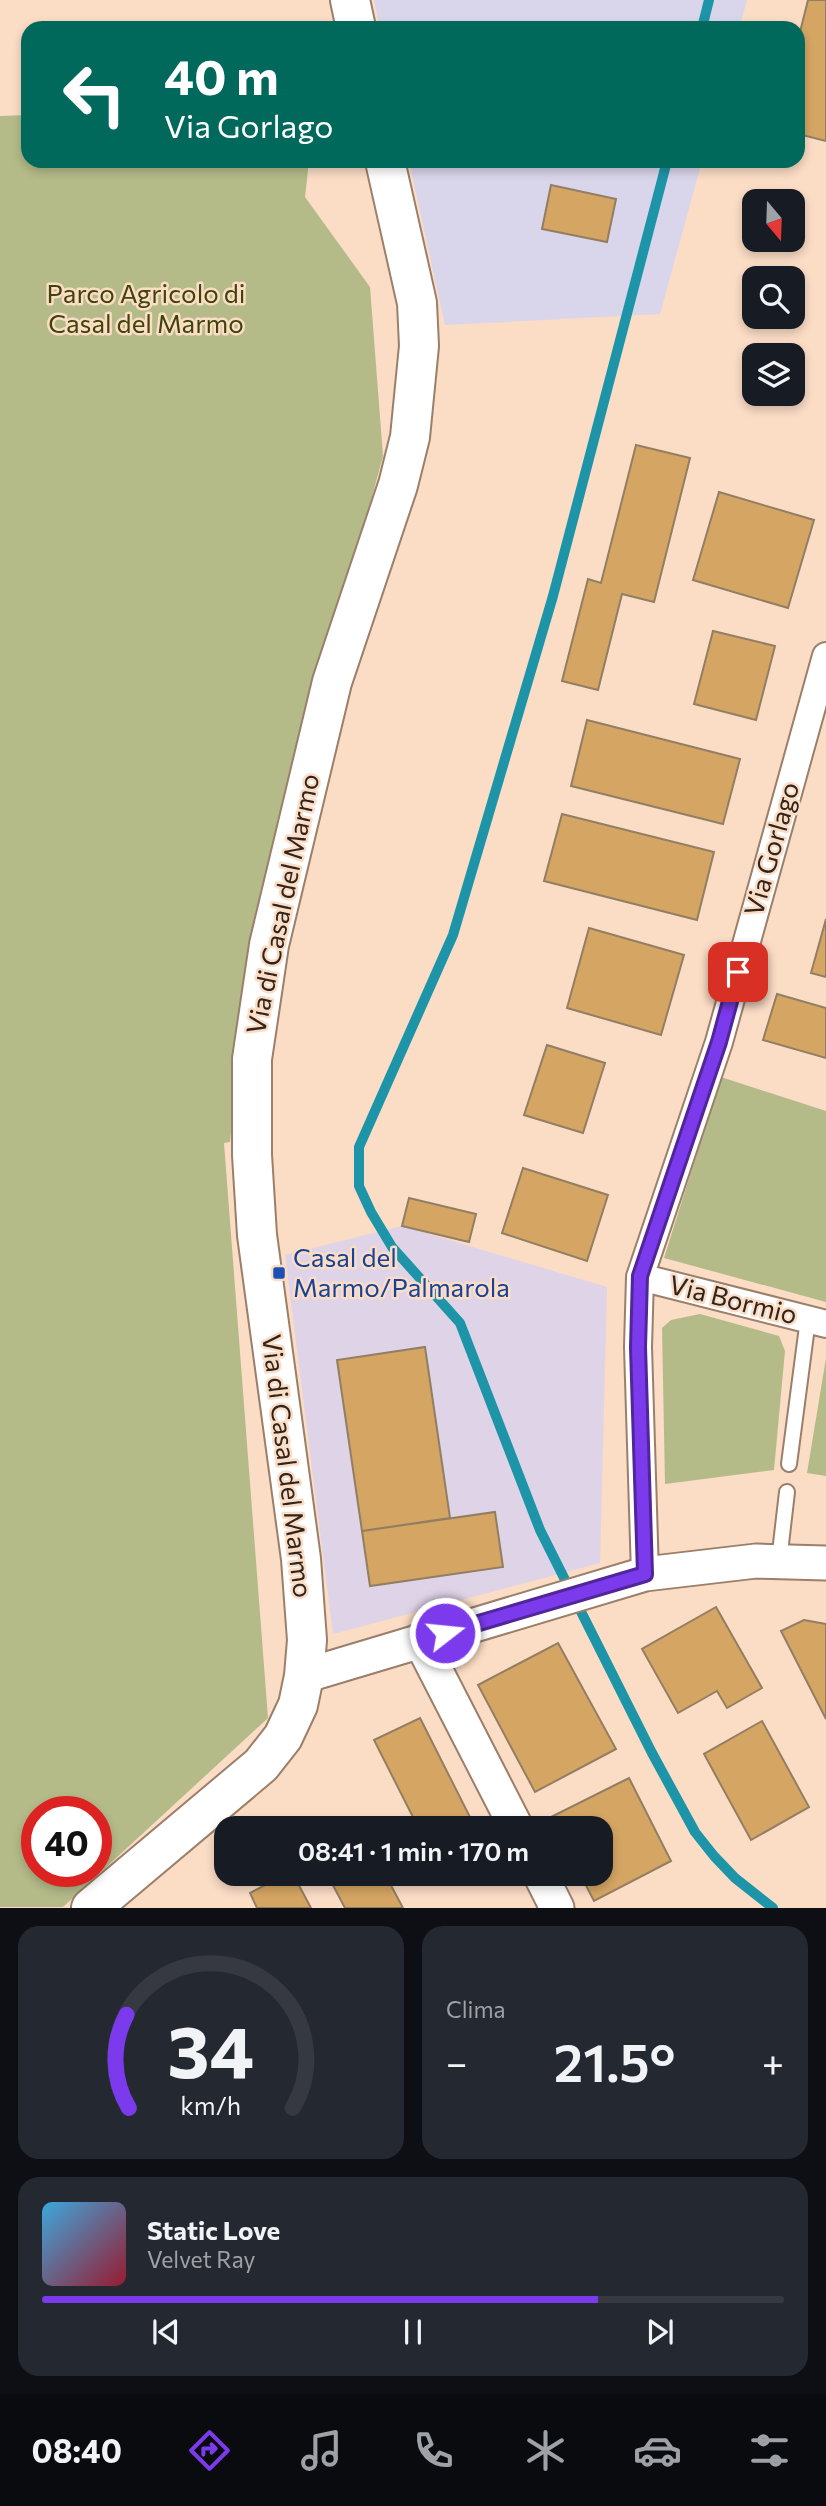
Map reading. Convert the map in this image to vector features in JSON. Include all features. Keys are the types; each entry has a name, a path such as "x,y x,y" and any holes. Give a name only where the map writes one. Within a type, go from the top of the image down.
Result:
{"main road":[{"path":"350,0 354,21"},
{"name":"Via di Casal del Marmo","path":"91,1908 261,1765 278,1746 291,1722 304,1676 306,1627 301,1559 257,1235 252,1155 252,1059 269,945 332,682 398,485 410,437 419,346 417,303 387,168"}],"street":[{"name":"Via Gorlago","path":"645,1574 638,1347 640,1276 719,1042 826,656"},
{"name":"Via Bormio","path":"640,1276 817,1321"},
{"path":"304,1676 645,1574 720,1564 779,1561 826,1563"},
{"path":"420,1640 510,1816"},
{"path":"546,1886 557,1908"}],"lane":[{"path":"789,1464 817,1321"},
{"path":"779,1561 787,1492"}],"shaded area":[{"path":"374,0 747,0 741,21 378,21"},
{"path":"411,168 700,168 660,314 445,325"},
{"path":"402,1226 607,1287 600,1563 333,1634 285,1255"}],"green space":[{"name":"Parco Agricolo di Casal del Marmo","path":"21,115 21,168 308,168 305,197 370,287 383,456 248,955 230,1142 224,1143 268,1718 112,1862 112,1796 21,1796 21,1887 85,1887 63,1907 0,1907 0,116"},
{"path":"721,1077 826,1111 826,1302 664,1258"},
{"path":"700,1314 779,1336 785,1351 774,1470 665,1484 662,1328 671,1320"},
{"path":"826,1358 826,1476 807,1473"}],"building":[{"path":"808,0 826,0 826,141 805,136 805,21 803,21"},
{"path":"551,185 616,199 607,242 542,229"},
{"path":"636,445 690,458 654,602 622,594 598,690 562,681 588,579 601,583"},
{"path":"719,492 814,520 788,608 693,580"},
{"path":"713,631 775,646 756,720 694,704"},
{"path":"587,720 740,759 723,824 571,786"},
{"path":"562,814 714,852 697,920 544,881"},
{"path":"826,919 826,977 811,973"},
{"path":"589,928 684,955 661,1035 567,1008"},
{"path":"777,994 826,1008 826,1058 763,1040"},
{"path":"547,1045 605,1063 583,1133 524,1115"},
{"path":"523,1168 608,1195 587,1261 502,1233"},
{"path":"409,1198 476,1214 469,1242 402,1226"},
{"path":"425,1347 450,1518 362,1531 337,1360"},
{"path":"495,1512 503,1567 370,1586 362,1531"},
{"path":"716,1607 762,1688 727,1708 717,1691 678,1713 642,1649"},
{"path":"804,1620 826,1624 826,1719 781,1631"},
{"path":"558,1643 616,1749 535,1792 478,1685"},
{"path":"420,1718 469,1816 412,1816 374,1740"},
{"path":"762,1721 809,1807 751,1840 704,1754"},
{"path":"629,1778 671,1861 594,1901 586,1886 613,1886 613,1816 553,1816"},
{"path":"263,1886 299,1886 311,1908 257,1908 250,1893"},
{"path":"333,1886 391,1886 403,1908 345,1908"}],"waterway":[{"path":"704,21 709,0"},
{"path":"665,168 553,596 453,935 359,1147 359,1186 392,1247 460,1323 540,1530 652,1753 695,1832 735,1878 773,1908"}],"place":[{"name":"Casal del Marmo/Palmarola","path":"279,1273"}],"route":[{"path":"445,1633 645,1574 638,1347 640,1276 719,1042 738,972"}]}
